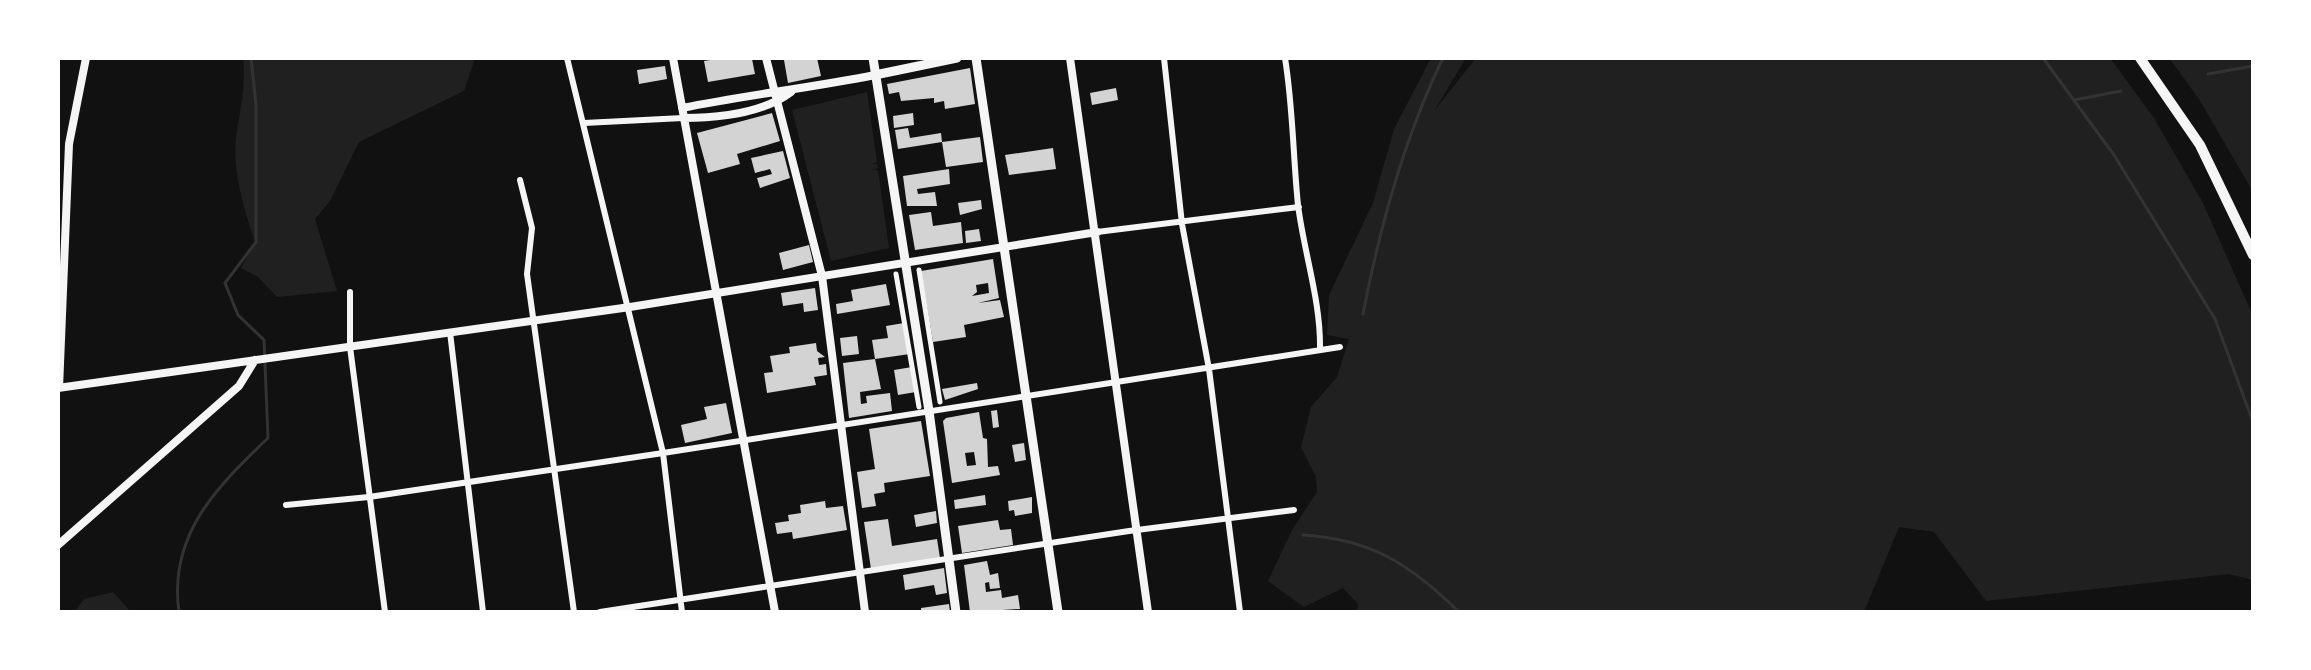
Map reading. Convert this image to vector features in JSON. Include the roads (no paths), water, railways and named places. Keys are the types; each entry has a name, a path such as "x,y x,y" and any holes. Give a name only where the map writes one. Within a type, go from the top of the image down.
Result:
{"highway":[{"path":"2140,58 2200,145 2253,255"}],"main road":[{"path":"873,58 956,612"},
{"path":"875,75 957,58"},
{"path":"976,58 1058,612"}],"street":[{"path":"86,58 69,144 61,220 58,388 630,307 1097,232 1182,224 1299,207"},
{"path":"567,58 630,307 663,453 682,612"},
{"path":"673,58 714,294 746,440 775,612"},
{"path":"766,58 822,276 865,612"},
{"path":"1070,58 1097,232 1148,612"},
{"path":"1164,58 1182,224 1209,369 1240,612"},
{"path":"1285,58 1299,207 1319,321 1320,350"},
{"path":"584,123 667,117 731,98 773,91 791,92 875,75"},
{"path":"682,113 734,113 777,103 791,92"},
{"path":"731,98 734,113"},
{"path":"520,180 532,228 527,274 574,612"},
{"path":"919,270 940,402"},
{"path":"896,274 924,409"},
{"path":"350,292 350,347 385,612"},
{"path":"450,332 483,612"},
{"path":"286,505 369,497 663,453 924,409 1026,397 1340,347"},
{"path":"58,545 239,386 257,360"},
{"path":"600,612 860,575 1138,530 1294,510"}],"waterway":[{"path":"179,612 181,559 189,535 231,474 268,438 264,340 238,315 225,283 256,242 256,105 251,58"},
{"path":"1363,314 1395,183 1416,119 1443,58"},
{"path":"2043,58 2114,155 2215,319 2253,422"},
{"path":"2208,74 2253,66"},
{"path":"2074,100 2121,91"},
{"path":"1303,535 1349,542 1388,557 1424,580 1459,612"}]}
